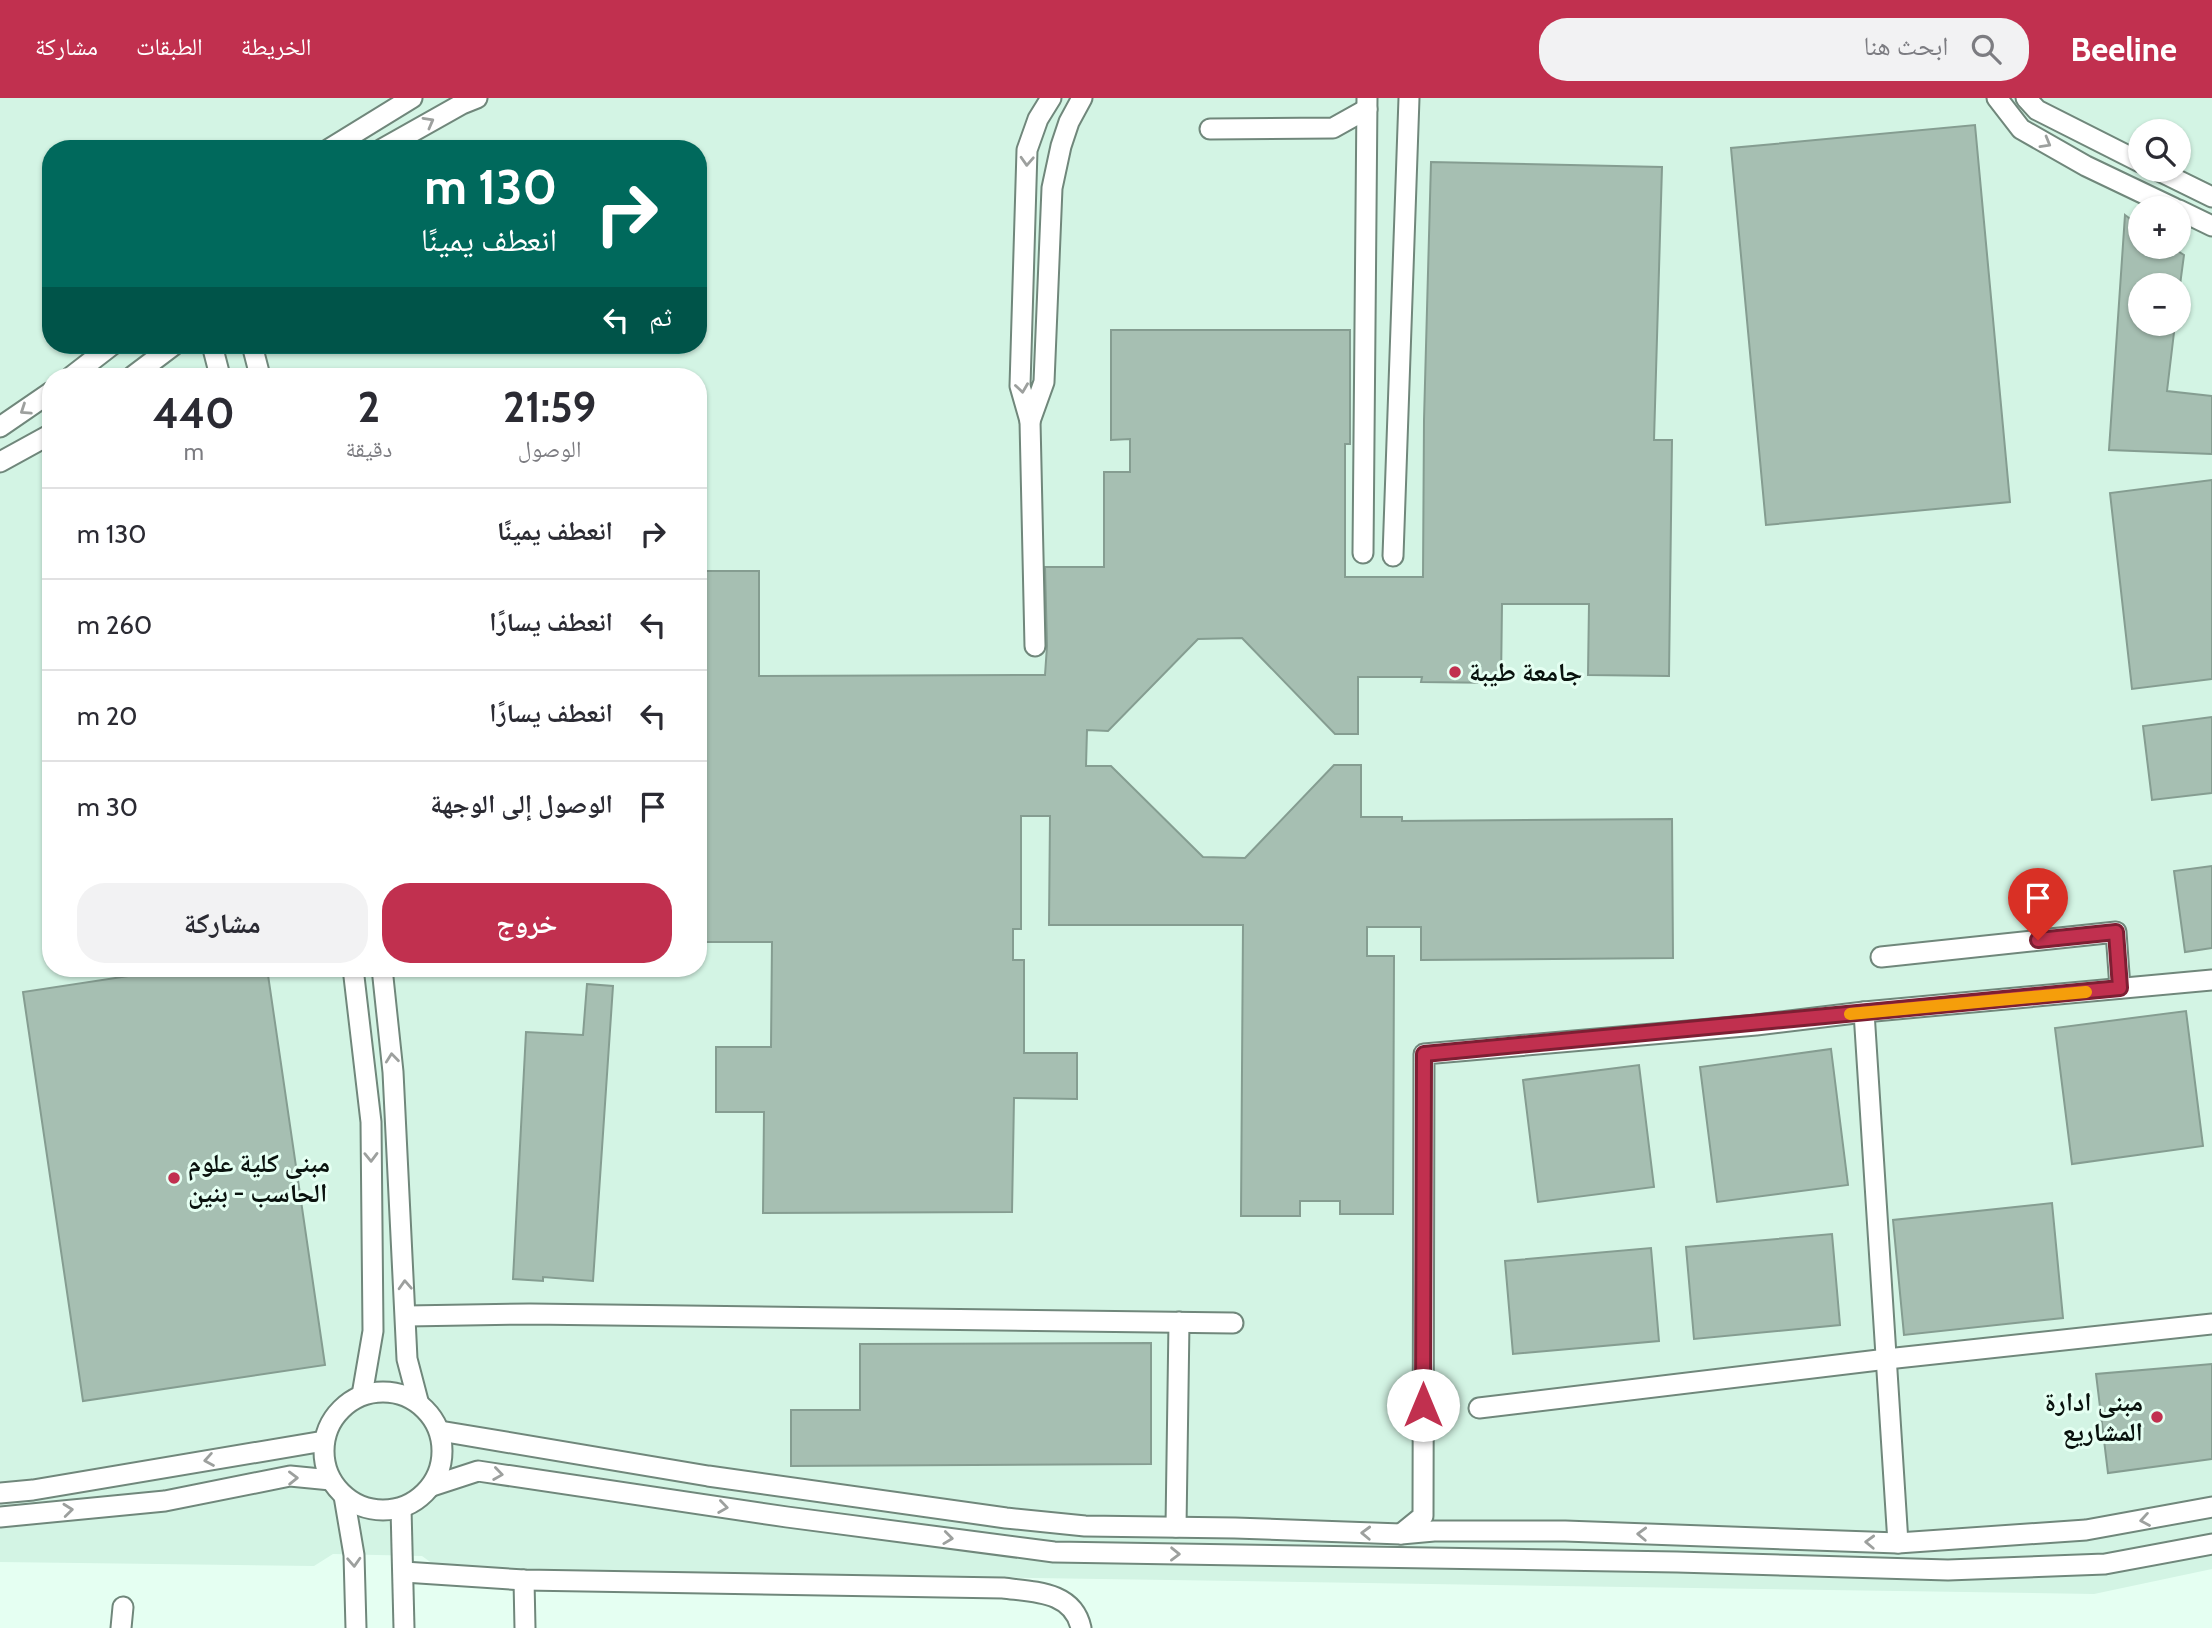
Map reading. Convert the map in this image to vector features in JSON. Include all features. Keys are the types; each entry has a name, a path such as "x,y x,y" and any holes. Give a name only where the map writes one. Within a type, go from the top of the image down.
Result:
{"street":[{"path":"344,140 412,98"},
{"path":"398,140 477,98"},
{"path":"1035,646 1030,421 1020,386 1027,150 1038,119 1051,98"},
{"path":"1030,421 1044,382 1052,188 1061,146 1069,122 1082,98"},
{"path":"1393,556 1409,98"},
{"path":"1997,98 2021,128 2086,166 2149,196"},
{"path":"2026,98 2037,110 2128,156"},
{"path":"1210,129 1333,128 1367,104"},
{"path":"1363,553 1367,104"},
{"path":"2181,182 2212,197"},
{"path":"2191,216 2212,226"},
{"path":"82,368 100,354"},
{"path":"143,368 162,354"},
{"path":"0,427 42,398"},
{"path":"0,462 42,439"},
{"path":"1881,957 2116,932 2120,988"},
{"path":"354,977 371,1122 373,1331 362,1395"},
{"path":"383,977 393,1072 407,1316 407,1360 418,1401"},
{"path":"1401,1534 1423,1516 1424,1054 1756,1026 1864,1012 2212,980"},
{"path":"1864,1012 1898,1543"},
{"path":"407,1316 530,1314 1233,1322"},
{"path":"1176,1527 1178,1322"},
{"path":"1479,1408 1887,1359 2212,1324"},
{"path":"382,1391 401,1393 418,1401 431,1415 440,1432 443,1450 440,1469 432,1486 418,1499 401,1507 382,1510 362,1507 344,1496 331,1480 324,1461 324,1441 331,1421 344,1405 362,1395 382,1391"},
{"path":"440,1432 639,1465 1006,1518 1084,1526 1401,1534 1434,1531 1565,1531 1898,1543 2086,1530 2212,1507"},
{"path":"0,1493 33,1490 324,1441"},
{"path":"634,1494 639,1465"},
{"path":"432,1486 478,1471 1054,1552 1677,1562 1948,1570 2105,1564 2212,1544"},
{"path":"0,1517 165,1501 290,1476 331,1480"},
{"path":"344,1496 354,1555 356,1628"},
{"path":"401,1507 404,1628"},
{"path":"404,1572 524,1580 1003,1588 1045,1593 1065,1600 1072,1608 1080,1628"},
{"path":"524,1580 525,1628"},
{"path":"121,1628 123,1607"}],"shaded area":[{"name":"جامعة طيبة","path":"0,98 2212,98 2212,1569 2094,1594 440,1569 422,1556 333,1554 314,1566 0,1562"}],"building":[{"path":"1975,125 2010,502 1766,525 1731,148"},
{"path":"1431,162 1662,167 1654,440 1672,440 1669,676 1588,675 1589,604 1502,604 1501,683 1421,682 1422,677 1358,677 1358,734 1335,734 1242,638 1198,639 1108,731 1087,730 1086,766 1111,766 1203,857 1245,858 1334,765 1361,765 1361,817 1402,817 1402,821 1672,819 1673,958 1421,960 1421,927 1367,927 1367,956 1394,956 1393,1214 1340,1214 1340,1201 1300,1201 1300,1216 1241,1216 1243,925 1049,925 1050,816 1021,816 1021,929 1013,929 1013,960 1024,960 1024,1053 1077,1053 1077,1099 1014,1098 1012,1212 763,1213 764,1112 716,1112 716,1047 771,1047 772,942 707,942 707,571 759,571 759,676 1045,675 1045,567 1104,567 1104,472 1130,472 1130,439 1111,440 1111,330 1350,330 1350,444 1345,444 1345,577 1423,577"},
{"path":"2125,215 2128,217 2128,259 2183,259 2182,273 2128,273 2128,336 2174,336 2167,391 2212,396 2212,454 2109,450"},
{"path":"2212,480 2212,679 2132,689 2110,493"},
{"path":"2212,717 2212,793 2152,800 2143,726"},
{"path":"2212,866 2212,948 2185,952 2174,871"},
{"name":"مبنى كلية علوم الحاسب - بنين","path":"122,977 268,977 325,1365 83,1401 23,992"},
{"path":"587,984 613,986 593,1281 543,1277 543,1281 513,1279 526,1032 583,1035"},
{"path":"2186,1011 2203,1146 2072,1164 2055,1028"},
{"path":"1831,1049 1848,1185 1717,1202 1700,1067"},
{"path":"1639,1065 1654,1187 1538,1202 1523,1080"},
{"path":"2052,1203 2063,1318 1904,1335 1893,1220"},
{"path":"1832,1234 1840,1325 1694,1339 1686,1247"},
{"path":"1651,1248 1659,1341 1513,1354 1505,1261"},
{"path":"1151,1343 1151,1464 791,1466 791,1410 860,1410 860,1344"},
{"name":"مبنى ادارة المشاريع","path":"2212,1364 2212,1459 2108,1473 2096,1374"}],"slow traffic":[{"path":"1850,1014 2086,992"}],"place":[{"name":"جامعة طيبة","path":"1455,672"},
{"name":"مبنى كلية علوم الحاسب - بنين","path":"174,1178"},
{"name":"مبنى ادارة المشاريع","path":"2157,1417"}],"route":[{"path":"1423,1405 1424,1054 1756,1026 1864,1012 2120,988 2116,932 2038,940"}]}
